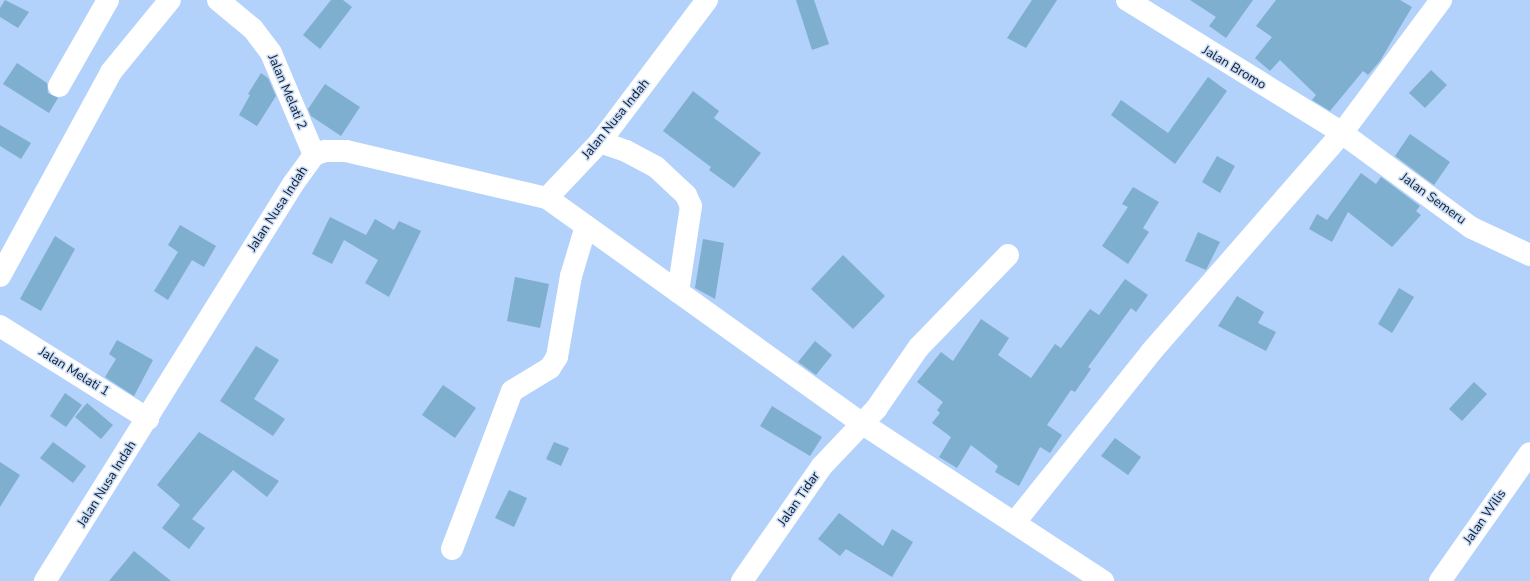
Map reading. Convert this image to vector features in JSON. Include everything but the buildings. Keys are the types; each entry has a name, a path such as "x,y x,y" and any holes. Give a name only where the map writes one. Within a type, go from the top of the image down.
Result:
{"street":[{"path":"59,86 108,0"},
{"path":"0,276 110,72 170,0"},
{"name":"Jalan Melati 2","path":"218,0 253,29 271,53 314,156"},
{"name":"Jalan Nusa Indah","path":"45,581 148,419 293,184 314,156 325,151 346,151 546,198 600,142 707,0"},
{"name":"Jalan Bromo","path":"1127,0 1342,133"},
{"path":"1014,522 1151,352 1342,133 1441,0"},
{"name":"Jalan Semeru","path":"1342,133 1472,228 1530,255"},
{"path":"600,142 626,151 656,168 686,195 691,206 678,292"},
{"path":"546,198 863,424 1103,581"},
{"path":"452,549 512,392 550,368 557,357 570,284 586,226"},
{"name":"Jalan Tidar","path":"742,581 822,466 863,424 919,347 1008,255"},
{"name":"Jalan Melati 1","path":"0,326 148,419"},
{"name":"Jalan Wilis","path":"1440,581 1530,453"}]}
